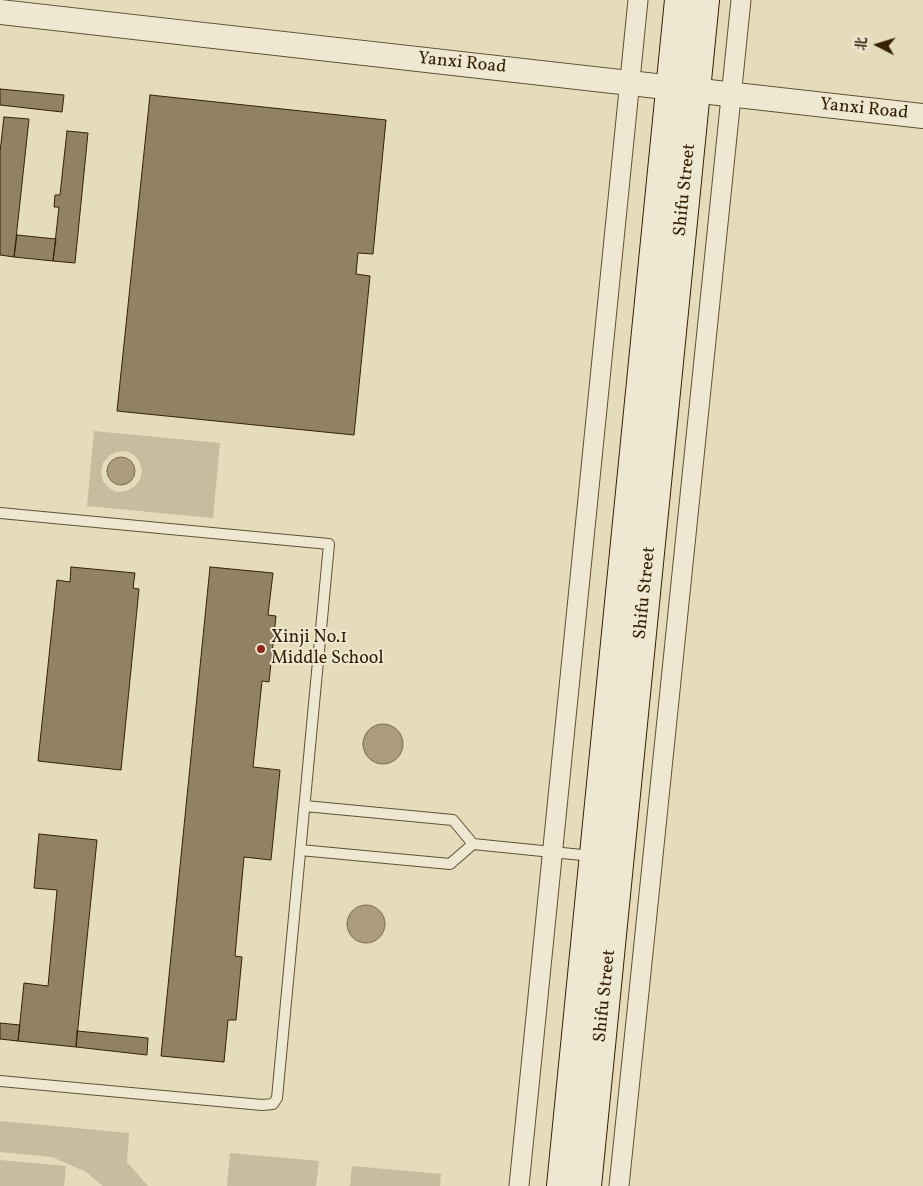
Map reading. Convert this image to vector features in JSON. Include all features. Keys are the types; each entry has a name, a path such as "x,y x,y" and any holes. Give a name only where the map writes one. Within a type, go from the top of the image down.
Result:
{"main road":[{"name":"Shifu Street","path":"587,1186 683,89 679,0"},
{"name":"Shifu Street","path":"561,1186 594,856 683,89 706,0"}],"street":[{"path":"519,1186 638,0"},
{"path":"619,1186 741,0"},
{"name":"Yanxi Road","path":"0,12 923,116"}],"lane":[{"path":"0,513 329,544 277,1098 273,1104 262,1105 0,1081"},
{"path":"305,806 453,820 473,844 594,856"},
{"path":"300,850 450,864 473,844"}],"shaded area":[{"path":"94,431 220,443 213,518 87,506","holes":["126,451 134,455 140,462 142,471 140,480 134,487 126,491 117,492 109,488 103,481 101,472 103,463 116,452"]},
{"path":"121,457 131,461 135,471 131,481 121,485 111,481 107,471 111,461"},
{"path":"383,724 397,730 403,744 397,758 383,764 369,758 363,744 369,730"},
{"path":"366,905 379,911 385,924 379,937 366,943 353,937 347,924 353,911"},
{"path":"0,1121 129,1133 127,1162 148,1186 103,1186 86,1172 52,1157 0,1152"},
{"path":"230,1153 319,1161 316,1186 227,1186"},
{"path":"0,1160 66,1166 64,1186 0,1186"},
{"path":"352,1166 441,1174 440,1186 350,1186"}],"building":[{"path":"0,89 64,95 62,112 0,105"},
{"path":"150,95 386,120 373,254 358,253 356,274 370,276 354,435 117,411"},
{"path":"4,117 29,119 14,257 0,255 0,152"},
{"path":"67,131 88,133 75,263 53,261 59,207 54,207 55,195 60,195"},
{"path":"17,235 56,239 53,261 14,257"},
{"path":"71,567 135,573 133,588 139,589 121,770 38,761 57,580 70,582"},
{"path":"210,567 273,573 268,615 276,616 269,682 262,681 253,767 280,770 271,860 244,857 235,956 242,957 236,1020 228,1020 224,1062 161,1056"},
{"path":"39,834 97,840 76,1047 18,1041 24,983 48,986 57,890 34,888"},
{"path":"0,1023 20,1025 18,1041 0,1039"},
{"path":"77,1031 148,1038 147,1055 76,1047"}],"place":[{"name":"Xinji No.1 Middle School","path":"261,649"}]}
